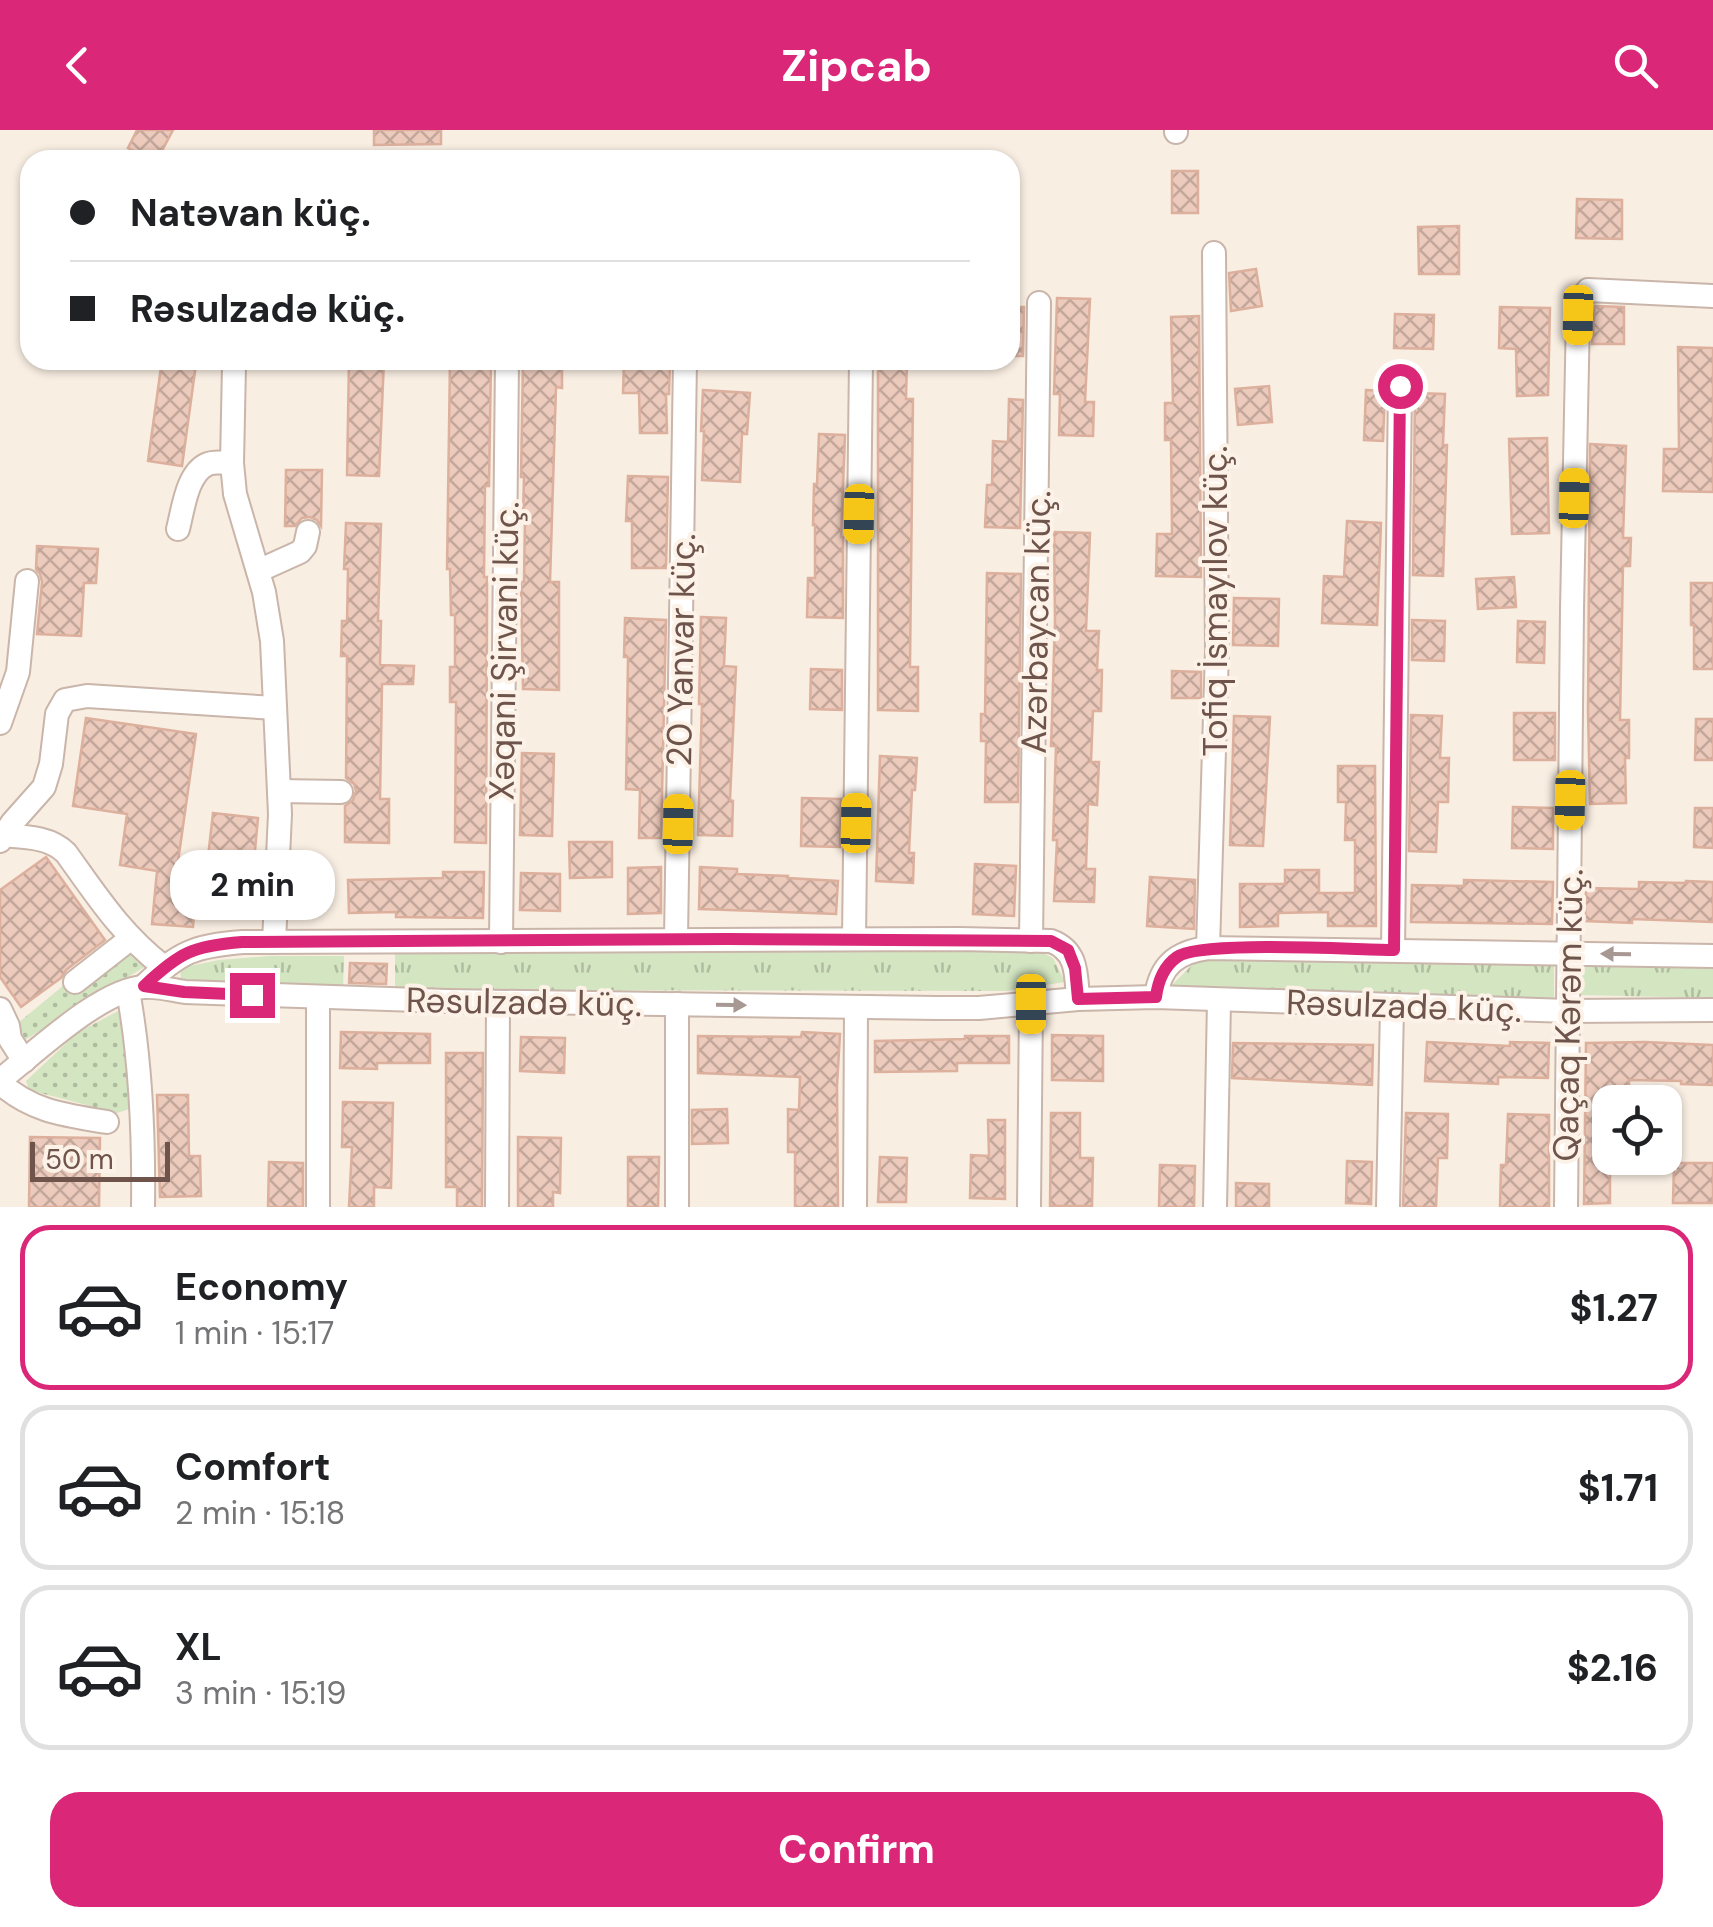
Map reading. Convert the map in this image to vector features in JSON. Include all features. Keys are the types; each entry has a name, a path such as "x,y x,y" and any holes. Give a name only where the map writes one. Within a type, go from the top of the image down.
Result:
{"street":[{"name":"Tofiq İsmayılov küç.","path":"1208,948 1217,650 1214,253"},
{"name":"Qaçaq Kərəm küç.","path":"1566,1207 1578,315 1581,299 1588,290 1713,296"},
{"name":"Azərbaycan küç.","path":"1031,941 1039,303"},
{"path":"234,370 235,494 269,616 280,849 274,942"},
{"name":"Xəqani Şirvani küç.","path":"501,942 507,370"},
{"name":"20 Yanvar küç.","path":"676,940 685,370"},
{"path":"854,939 860,370"},
{"path":"1394,950 1400,386"},
{"path":"178,528 192,480 200,468 211,462 232,463"},
{"path":"258,571 300,552 308,532"},
{"path":"0,723 18,672 27,581"},
{"path":"1,837 44,787 57,714 66,700 87,696 275,708"},
{"path":"279,791 341,792"},
{"path":"1,837 58,844 130,939 164,967"},
{"path":"74,982 130,939"},
{"path":"107,1122 50,1112 21,1099 0,1082 88,1010 136,988 182,954 230,943 1051,941 1068,950 1075,968 1078,999"},
{"path":"1156,997 1158,980 1178,956 1208,948 1713,956"},
{"path":"136,988 143,1207"},
{"name":"Rəsulzadə küç.","path":"136,988 498,1002 856,1007 979,1008 1156,997 1568,1011 1713,1010"},
{"path":"318,997 318,1207"},
{"path":"1215,1207 1219,1000"},
{"path":"497,1207 498,1002"},
{"path":"677,1207 678,1004"},
{"path":"1029,1207 1031,1004"},
{"path":"1388,1207 1392,1006"},
{"path":"855,1207 856,1007"},
{"path":"0,1009 10,1040 24,1061"}],"green space":[{"path":"1038,950 1053,958 1065,982 1007,991 395,990 395,952"},
{"path":"128,952 146,966 25,1040 18,1023 64,985 72,995"},
{"path":"270,956 344,956 343,990 181,979 180,968"},
{"path":"1211,958 1554,963 1554,998 1172,985 1194,963"},
{"path":"1579,962 1713,964 1713,998 1579,995"},
{"path":"120,1010 133,1108 117,1113 29,1090 26,1081 77,1033"}],"building":[{"path":"137,130 173,130 162,150 128,148"},
{"path":"374,130 441,130 441,144 374,145"},
{"path":"1172,171 1198,171 1198,213 1172,213"},
{"path":"1577,199 1622,200 1622,239 1576,238"},
{"path":"1459,226 1459,274 1419,274 1418,227"},
{"path":"1256,269 1262,306 1231,311 1229,273"},
{"path":"1057,298 1090,299 1085,402 1094,402 1093,436 1059,435 1060,394 1054,394"},
{"path":"1595,306 1624,307 1624,344 1592,344"},
{"path":"1020,307 1024,307 1020,356"},
{"path":"1500,307 1550,308 1548,395 1517,396 1516,349 1499,348"},
{"path":"1395,314 1434,315 1433,349 1394,348"},
{"path":"1199,316 1201,577 1156,576 1157,534 1172,534 1171,440 1165,440 1165,403 1173,403 1171,317"},
{"path":"1678,347 1713,348 1713,492 1663,491 1664,449 1679,449"},
{"path":"161,370 195,370 182,466 148,461"},
{"path":"349,370 384,370 379,476 347,475"},
{"path":"450,370 491,370 484,577 486,843 455,842 456,702 450,702 450,667 455,667 455,615 451,615 447,569"},
{"path":"523,370 562,370 562,388 556,387 550,582 559,582 559,690 523,689 521,582 525,517 521,477"},
{"path":"624,370 670,370 667,433 640,433 639,393 623,393"},
{"path":"878,370 907,370 906,399 913,399 910,667 918,667 918,711 878,710"},
{"path":"1269,386 1272,422 1238,425 1235,389"},
{"path":"703,390 750,393 747,434 742,434 740,482 702,480"},
{"path":"1366,390 1385,391 1383,441 1364,440"},
{"path":"1415,393 1445,394 1443,576 1413,575"},
{"path":"1009,399 1023,400 1020,528 985,527 987,485 992,485 993,441 1008,442"},
{"path":"819,434 845,435 843,618 807,617 808,578 815,578 814,484"},
{"path":"1547,438 1549,533 1512,534 1509,439"},
{"path":"1590,444 1626,446 1623,538 1631,538 1630,566 1623,566 1620,720 1629,720 1626,803 1590,804"},
{"path":"286,470 322,470 321,526 310,517 302,518 295,526 285,526"},
{"path":"628,476 668,477 666,568 632,568 632,521 626,521"},
{"path":"1347,521 1381,523 1377,625 1322,623 1324,576 1344,577"},
{"path":"346,523 381,524 380,665 414,666 413,684 382,684 380,799 389,799 389,843 345,842 345,806 356,791 346,778 347,656 341,656 342,621 347,621"},
{"path":"1054,532 1090,533 1086,631 1099,631 1097,670 1102,670 1101,711 1093,711 1091,762 1099,762 1097,805 1088,804 1086,869 1095,869 1094,902 1054,901 1056,746 1051,746"},
{"path":"37,546 98,549 96,583 84,583 81,636 37,634 42,582 36,569"},
{"path":"987,573 1021,574 1018,802 985,802 986,741 981,741 981,714 985,714"},
{"path":"1514,577 1516,607 1478,609 1476,579"},
{"path":"1691,583 1713,583 1713,669 1694,669"},
{"path":"1234,598 1279,599 1278,646 1233,645"},
{"path":"701,617 726,618 724,666 736,667 732,836 698,835"},
{"path":"625,618 666,620 661,838 639,838 640,790 626,789"},
{"path":"1412,620 1445,621 1444,661 1412,660"},
{"path":"1518,621 1545,622 1544,663 1517,662"},
{"path":"811,669 842,670 842,710 810,709"},
{"path":"1172,671 1201,672 1201,698 1172,698"},
{"path":"1514,713 1555,713 1555,760 1514,760"},
{"path":"1411,715 1442,716 1440,758 1449,758 1448,802 1438,802 1436,852 1409,851"},
{"path":"1234,716 1270,717 1263,846 1230,845"},
{"path":"86,718 196,734 174,890 196,893 193,927 152,924 157,871 120,865 127,814 73,806"},
{"path":"1696,719 1713,719 1713,760 1695,760"},
{"path":"522,753 554,754 552,836 520,835"},
{"path":"880,756 917,758 909,853 914,853 913,883 876,881"},
{"path":"1338,766 1375,766 1376,926 1328,926 1328,912 1278,913 1278,926 1240,927 1240,884 1285,884 1285,870 1319,870 1319,893 1355,893 1355,840 1345,840 1346,802 1338,802"},
{"path":"802,798 841,799 840,847 801,846"},
{"path":"1513,807 1553,808 1553,849 1512,848"},
{"path":"1695,808 1713,808 1713,848 1694,847"},
{"path":"213,813 258,818 254,861 208,857"},
{"path":"569,842 612,842 612,877 570,878"},
{"path":"46,857 105,940 21,1007 0,977 0,890"},
{"path":"975,864 1016,866 1014,916 973,914"},
{"path":"661,867 661,913 628,914 628,868"},
{"path":"700,867 737,869 737,874 838,881 836,914 699,909"},
{"path":"443,872 484,872 483,918 349,913 348,880 443,878"},
{"path":"521,873 560,874 560,911 520,910"},
{"path":"1150,877 1195,880 1194,929 1147,926"},
{"path":"1464,880 1553,882 1552,924 1411,922 1412,885 1464,886"},
{"path":"1639,882 1713,882 1713,922 1585,921 1586,888 1639,889"},
{"path":"350,963 387,964 386,984 349,983"},
{"path":"341,1032 430,1034 430,1063 377,1063 377,1069 340,1068"},
{"path":"802,1032 840,1034 838,1207 795,1207 795,1152 788,1152 788,1109 799,1110 800,1077 698,1073 698,1036 801,1037"},
{"path":"1052,1035 1103,1036 1103,1081 1052,1080"},
{"path":"1009,1036 1009,1063 957,1063 957,1071 875,1072 875,1041"},
{"path":"521,1037 565,1038 564,1073 520,1071"},
{"path":"1427,1042 1510,1046 1510,1042 1549,1043 1548,1078 1498,1077 1498,1084 1425,1081"},
{"path":"1233,1043 1373,1045 1372,1085 1232,1078"},
{"path":"1586,1043 1713,1045 1713,1085 1629,1080 1629,1085 1592,1085 1592,1175 1610,1175 1610,1203 1584,1204"},
{"path":"446,1053 483,1053 482,1207 457,1207 457,1187 446,1187"},
{"path":"157,1095 188,1095 189,1156 200,1156 201,1196 160,1197"},
{"path":"343,1102 393,1103 391,1188 374,1187 374,1207 349,1207 352,1147 342,1147"},
{"path":"727,1109 728,1143 692,1144 692,1110"},
{"path":"1051,1113 1080,1113 1080,1158 1093,1158 1092,1206 1050,1206"},
{"path":"1406,1113 1448,1114 1447,1158 1438,1158 1436,1207 1403,1207"},
{"path":"1508,1114 1549,1115 1549,1207 1500,1207"},
{"path":"988,1120 1005,1120 1005,1199 970,1198 971,1155 989,1156"},
{"path":"30,1137 100,1138 99,1207 29,1207"},
{"path":"518,1137 561,1138 560,1193 553,1192 553,1207 518,1207"},
{"path":"628,1157 659,1157 658,1207 628,1207"},
{"path":"880,1157 907,1158 906,1202 878,1202"},
{"path":"1347,1161 1372,1162 1371,1204 1346,1203"},
{"path":"269,1162 303,1163 303,1207 268,1207"},
{"path":"1682,1163 1713,1163 1713,1203 1673,1203 1674,1175 1682,1175"},
{"path":"1160,1165 1195,1166 1194,1207 1159,1207"},
{"path":"1236,1183 1269,1184 1269,1207 1236,1207"}],"route":[{"path":"252,995 144,986 182,954 196,948 242,942 1051,941 1068,950 1075,968 1078,999 1156,997 1158,980 1169,964 1193,950 1394,950 1400,386"}]}
